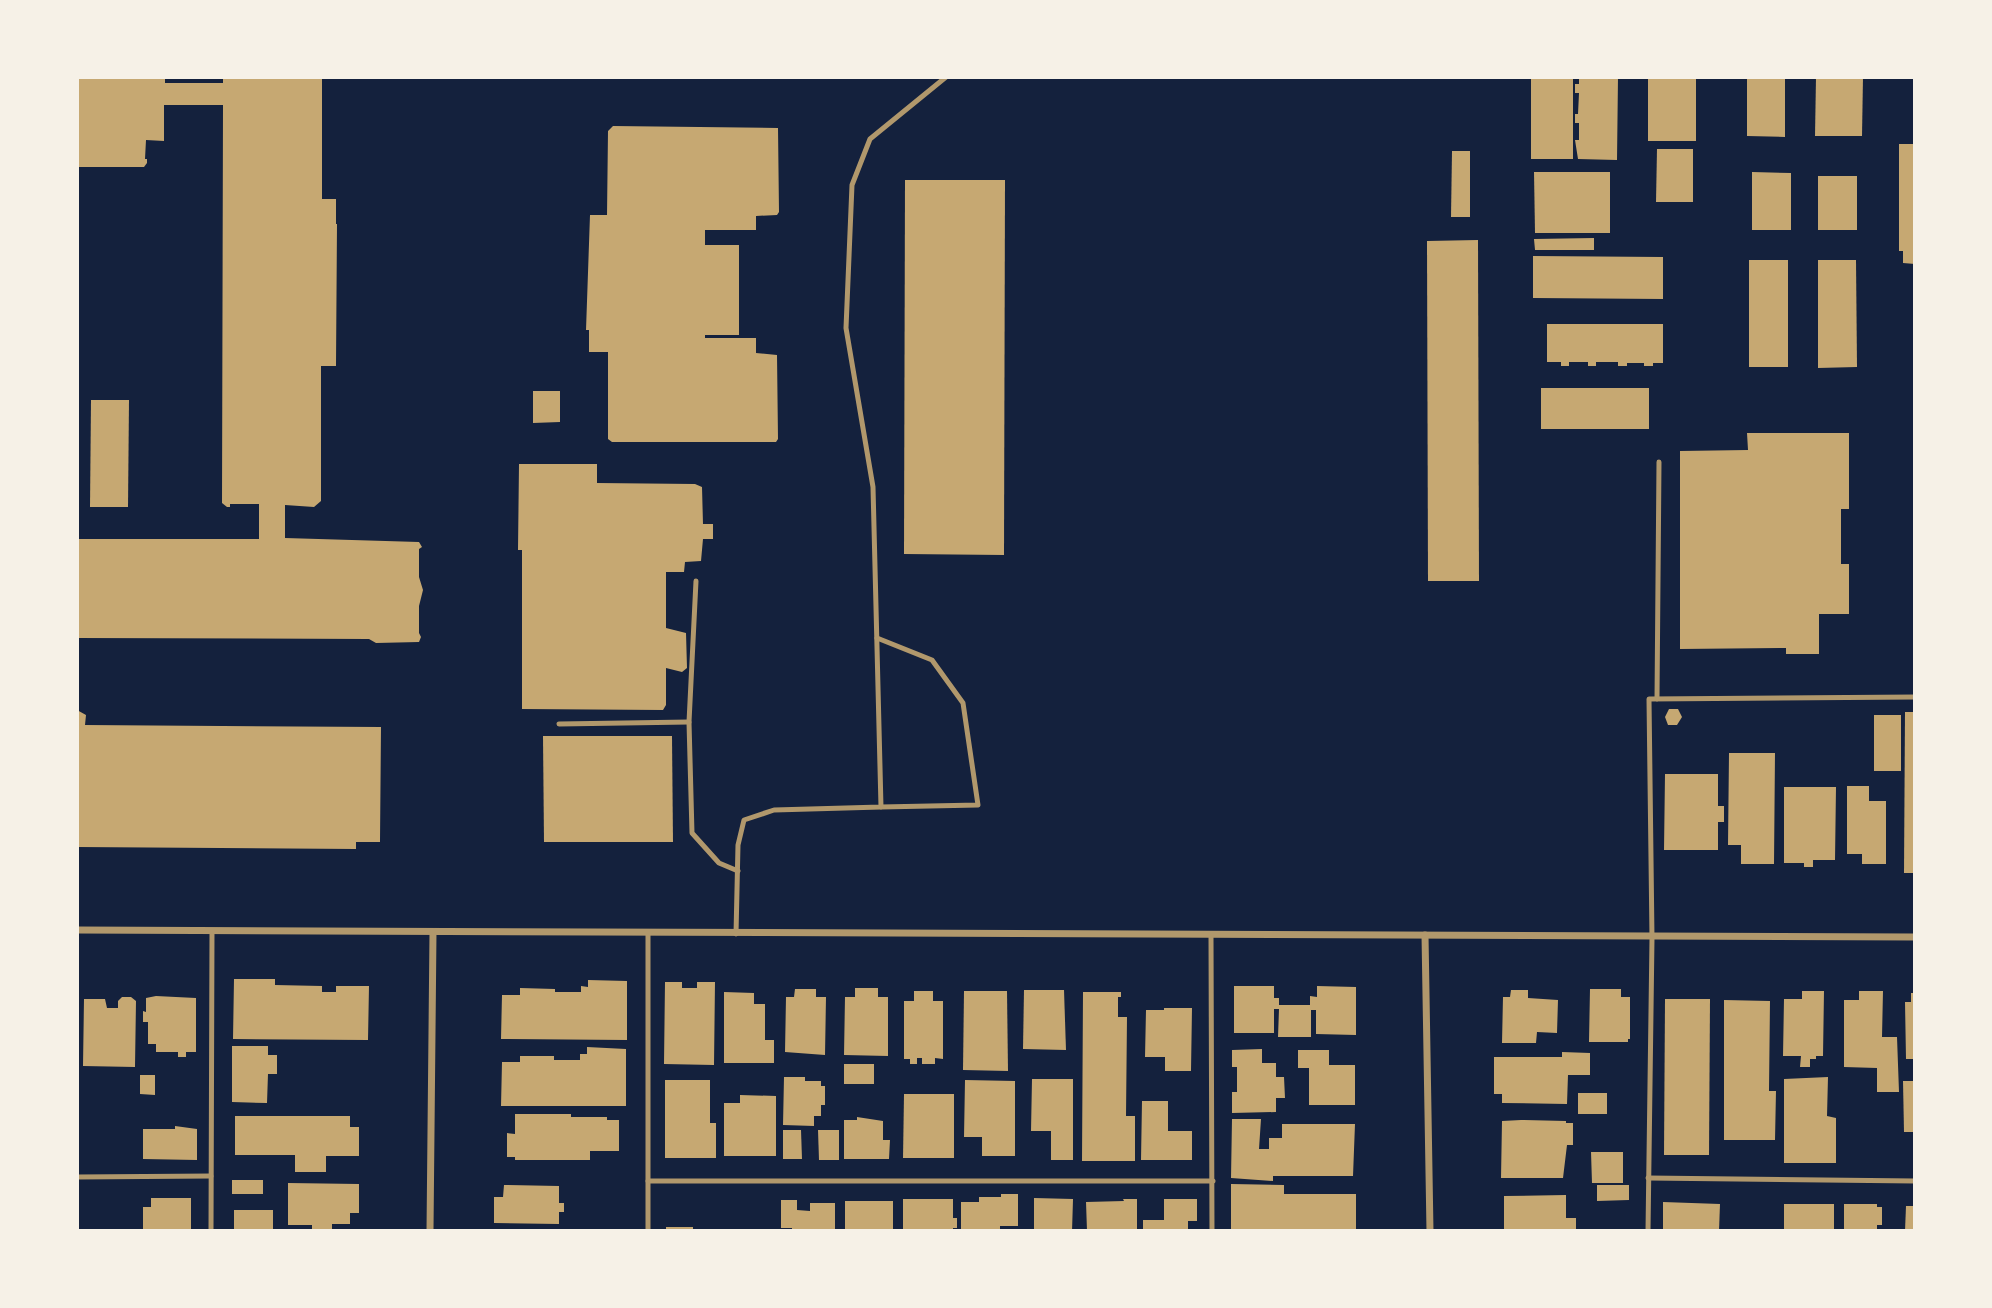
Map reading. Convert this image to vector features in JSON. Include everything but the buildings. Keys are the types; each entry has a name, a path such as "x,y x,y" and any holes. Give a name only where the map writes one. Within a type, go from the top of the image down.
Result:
{"street":[{"path":"77,930 1915,937"},
{"path":"430,1231 433,932"},
{"path":"1425,935 1430,1231"}],"lane":[{"path":"881,807 873,487 846,328 852,185 870,139 946,77"},
{"path":"1657,699 1659,462"},
{"path":"696,581 689,722 692,834 719,863 738,871"},
{"path":"736,934 738,845 744,820 774,810 978,805 963,703 932,660 877,638"},
{"path":"1648,1231 1652,938 1649,699 1915,697"},
{"path":"559,724 689,722"},
{"path":"211,1231 212,931"},
{"path":"648,933 648,1231"},
{"path":"1211,936 1212,1231"},
{"path":"77,1177 211,1176"},
{"path":"1648,1178 1915,1181"},
{"path":"648,1181 1213,1181"}]}
